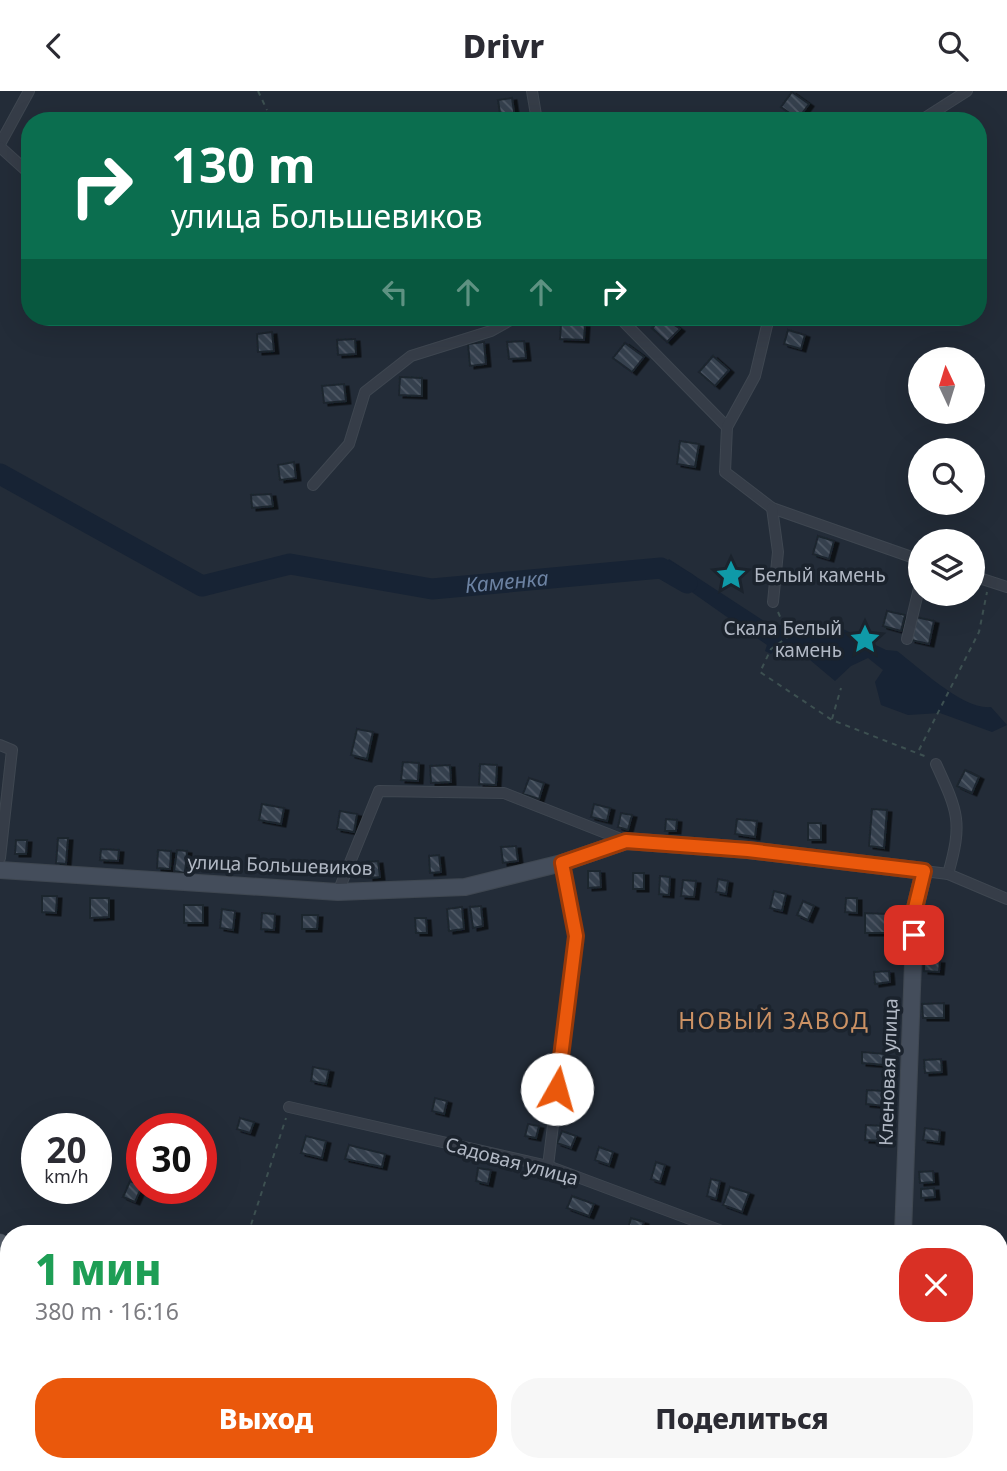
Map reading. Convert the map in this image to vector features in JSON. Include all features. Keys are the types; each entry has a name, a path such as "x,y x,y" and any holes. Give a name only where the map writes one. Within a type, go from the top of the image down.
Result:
{"street":[{"path":"21,166 0,146 29,91"},
{"path":"532,91 536,112"},
{"path":"933,112 967,91"},
{"path":"313,485 349,444 365,392 411,356 500,326"},
{"path":"628,326 727,427"},
{"path":"767,326 755,376 727,427 725,472 772,508 908,556"},
{"path":"772,508 778,552 773,602"},
{"path":"985,580 1007,587"},
{"path":"907,639 915,606"},
{"path":"0,745 12,750 0,858"},
{"path":"936,764 957,809 958,838 948,874"},
{"path":"338,892 379,791 505,793 626,841"},
{"name":"улица Большевиков","path":"0,870 338,892 464,887 562,863 626,841 748,850 948,874 1007,899"},
{"path":"548,1166 576,936 562,863"},
{"name":"Кленовая улица","path":"902,1225 915,908 924,871"},
{"name":"Садовая улица","path":"289,1107 548,1166 706,1225"}],"path":[{"path":"258,91 267,110"},
{"path":"918,751 978,632 989,581"},
{"path":"782,621 789,624 792,634 771,649 760,672 832,720 918,751 936,764"},
{"path":"832,720 841,688"},
{"path":"251,1225 289,1107"}],"water":[{"path":"669,559 770,625 835,625 886,650 897,651 955,695 980,706 991,707 1007,725 992,732 940,713 908,715 881,705 875,682 883,670 868,658 851,666 835,681 791,644 779,646 771,654 765,651 767,645 683,586 662,580 661,568"}],"building":[{"path":"792,92 809,104 803,112 788,112 781,107"},
{"path":"512,98 514,112 500,112 498,100"},
{"path":"561,326 585,326 584,340 560,339"},
{"path":"676,326 680,329 667,342 652,328"},
{"path":"788,330 805,335 801,349 784,344"},
{"path":"272,332 274,351 258,352 257,334"},
{"path":"355,339 356,354 338,355 337,340"},
{"path":"524,341 526,358 509,359 507,342"},
{"path":"484,342 486,364 470,366 468,344"},
{"path":"625,343 644,357 632,372 613,358"},
{"path":"713,356 729,370 715,386 699,372"},
{"path":"400,377 422,378 422,396 399,395"},
{"path":"344,384 346,401 324,403 322,386"},
{"path":"680,441 699,444 695,467 677,464"},
{"path":"294,462 296,478 280,480 278,465"},
{"path":"271,494 273,506 252,508 251,495"},
{"path":"818,536 834,541 829,559 813,554"},
{"path":"887,611 905,615 901,631 883,626"},
{"path":"916,617 934,621 929,644 911,640"},
{"path":"357,729 373,732 367,759 351,755"},
{"path":"403,762 419,763 418,781 401,780"},
{"path":"480,764 497,765 496,785 479,784"},
{"path":"450,765 451,782 431,783 430,766"},
{"path":"965,770 979,777 972,793 957,786"},
{"path":"529,778 544,783 539,799 523,794"},
{"path":"262,804 284,808 281,824 259,820"},
{"path":"594,804 610,808 607,821 591,817"},
{"path":"872,809 887,810 884,848 869,846"},
{"path":"340,811 357,814 354,832 337,829"},
{"path":"621,813 632,815 628,830 618,827"},
{"path":"666,819 677,820 676,831 665,831"},
{"path":"737,819 757,821 755,837 735,834"},
{"path":"808,823 821,823 821,840 808,840"},
{"path":"58,838 68,838 66,864 56,863"},
{"path":"16,840 27,840 26,854 15,854"},
{"path":"516,846 518,861 503,863 501,847"},
{"path":"101,849 119,850 118,861 100,860"},
{"path":"158,850 171,851 170,869 157,868"},
{"path":"177,850 187,851 185,873 174,871"},
{"path":"439,855 441,872 430,873 429,856"},
{"path":"378,861 380,877 369,878 367,862"},
{"path":"588,871 600,871 601,887 588,888"},
{"path":"633,873 644,873 644,889 633,889"},
{"path":"660,876 670,877 669,895 659,894"},
{"path":"718,879 728,881 726,894 716,892"},
{"path":"683,880 696,881 694,897 681,896"},
{"path":"774,891 786,894 782,911 770,908"},
{"path":"42,896 57,896 56,913 42,912"},
{"path":"90,898 109,898 109,917 90,918"},
{"path":"846,898 857,898 857,913 845,912"},
{"path":"803,901 814,906 808,920 797,915"},
{"path":"184,905 203,905 203,923 184,923"},
{"path":"481,906 483,926 473,928 470,907"},
{"path":"462,907 464,929 449,931 447,909"},
{"path":"222,909 235,911 233,930 220,928"},
{"path":"262,913 275,914 274,930 261,929"},
{"path":"865,913 888,914 888,933 865,933"},
{"path":"302,915 318,915 317,929 302,929"},
{"path":"415,918 426,918 427,933 416,933"},
{"path":"924,960 940,961 939,972 924,971"},
{"path":"889,971 890,982 875,984 874,972"},
{"path":"944,1003 944,1018 923,1018 922,1004"},
{"path":"862,1052 886,1054 885,1065 862,1063"},
{"path":"941,1059 942,1072 925,1073 924,1060"},
{"path":"313,1067 329,1070 326,1084 311,1081"},
{"path":"867,1090 886,1091 885,1106 866,1104"},
{"path":"435,1098 447,1101 444,1114 432,1111"},
{"path":"240,1118 254,1122 250,1133 237,1129"},
{"path":"528,1124 539,1126 536,1138 525,1136"},
{"path":"866,1125 885,1126 884,1141 865,1140"},
{"path":"925,1128 940,1130 939,1142 923,1140"},
{"path":"562,1131 576,1136 571,1148 557,1143"},
{"path":"306,1136 326,1141 322,1158 301,1153"},
{"path":"349,1145 385,1154 382,1167 345,1159"},
{"path":"599,1147 613,1152 609,1165 595,1160"},
{"path":"656,1162 665,1165 660,1182 651,1179"},
{"path":"478,1168 491,1170 488,1184 476,1181"},
{"path":"933,1171 934,1182 920,1183 919,1172"},
{"path":"711,1179 720,1181 716,1199 707,1196"},
{"path":"730,1187 749,1193 742,1212 723,1205"},
{"path":"934,1188 935,1197 921,1198 921,1189"},
{"path":"572,1196 594,1204 589,1216 567,1208"},
{"path":"631,1218 644,1222 643,1225 629,1225"}],"waterway":[{"name":"Каменка","path":"0,474 202,586 290,564 432,589 661,568 687,583"}],"place":[{"name":"Белый камень","path":"731,575"},
{"name":"Скала Белый камень","path":"865,639"}],"district":[{"name":"НОВЫЙ ЗАВОД","path":"774,1021"}],"route":[{"path":"557,1089 576,936 562,863 626,841 748,850 924,871 915,908 914,935"}]}
